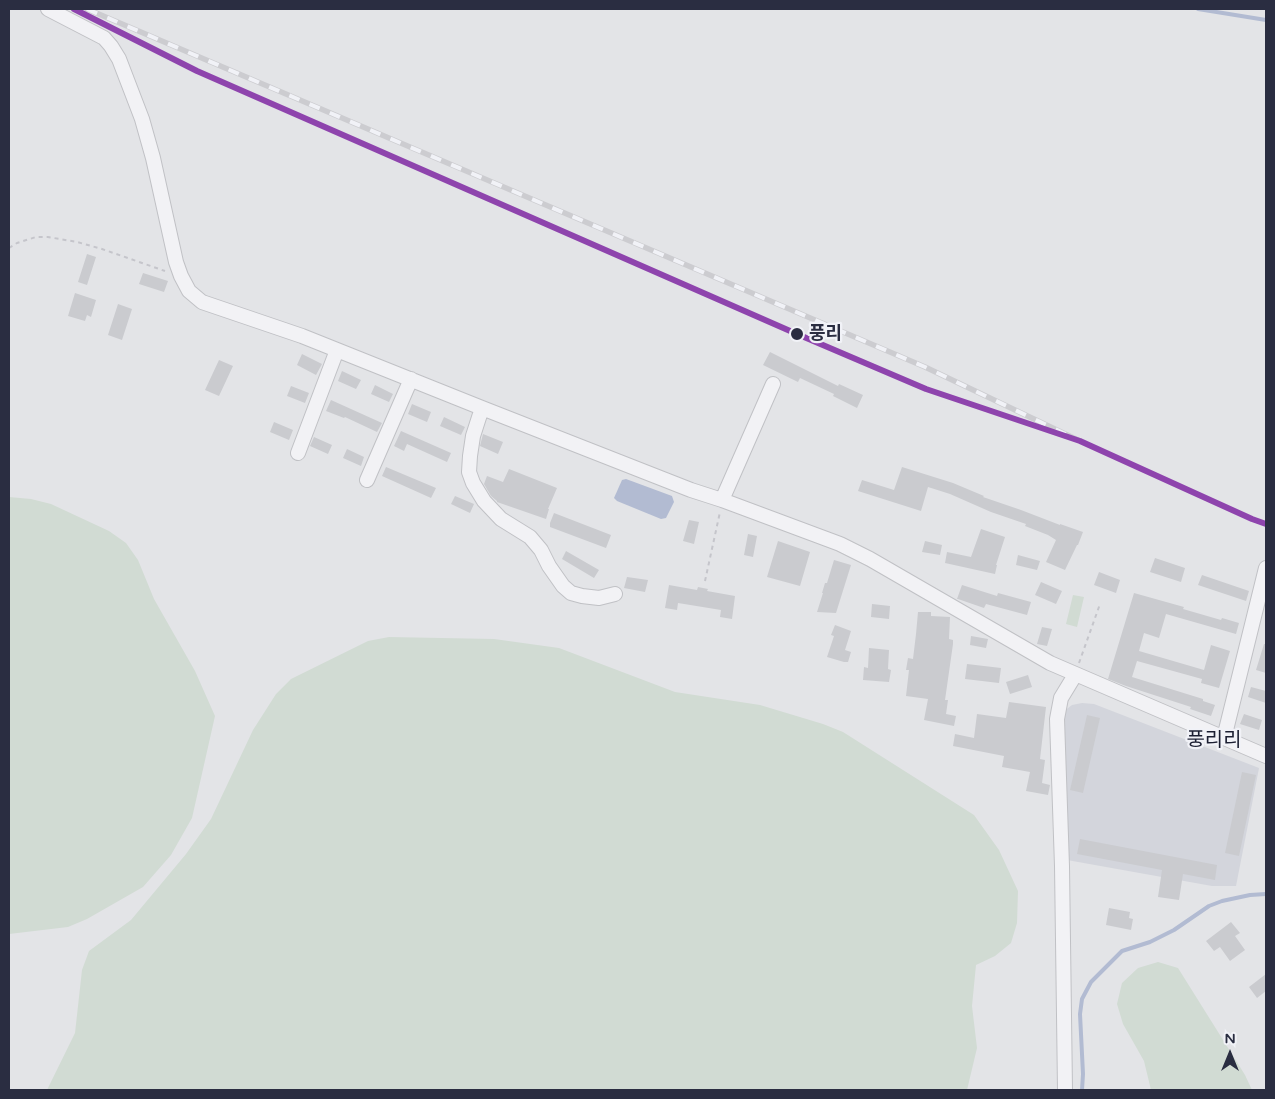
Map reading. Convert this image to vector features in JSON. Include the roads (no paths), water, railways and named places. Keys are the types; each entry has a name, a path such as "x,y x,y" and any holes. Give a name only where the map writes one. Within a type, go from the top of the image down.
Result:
{"street":[{"path":"48,9 104,38 112,46 119,58 142,119 153,158 176,262 189,291 202,302 302,336 691,490 840,544 870,559 1050,663 1266,756"},
{"path":"298,452 338,350"},
{"path":"367,480 411,379"},
{"path":"722,500 773,384"},
{"path":"482,408 473,436 469,472 473,483 484,500 501,519 530,537 541,550 549,566 563,586 571,593 599,598 615,594"},
{"path":"1224,738 1265,576"},
{"path":"1065,1090 1062,866 1057,719 1061,698 1075,675"}],"water":[{"path":"626,479 672,496 674,502 666,518 661,519 617,501 614,498 622,480"}],"waterway":[{"path":"1198,9 1266,20"},
{"path":"1082,1090 1080,1014 1082,999 1091,982 1122,951 1150,942 1174,930 1209,906 1250,895 1266,894"}],"railway":[{"path":"87,9 925,367 1080,441"}],"place":[{"name":"풍리","path":"797,334"}],"district":[{"name":"풍리리","path":"1214,741"}]}
